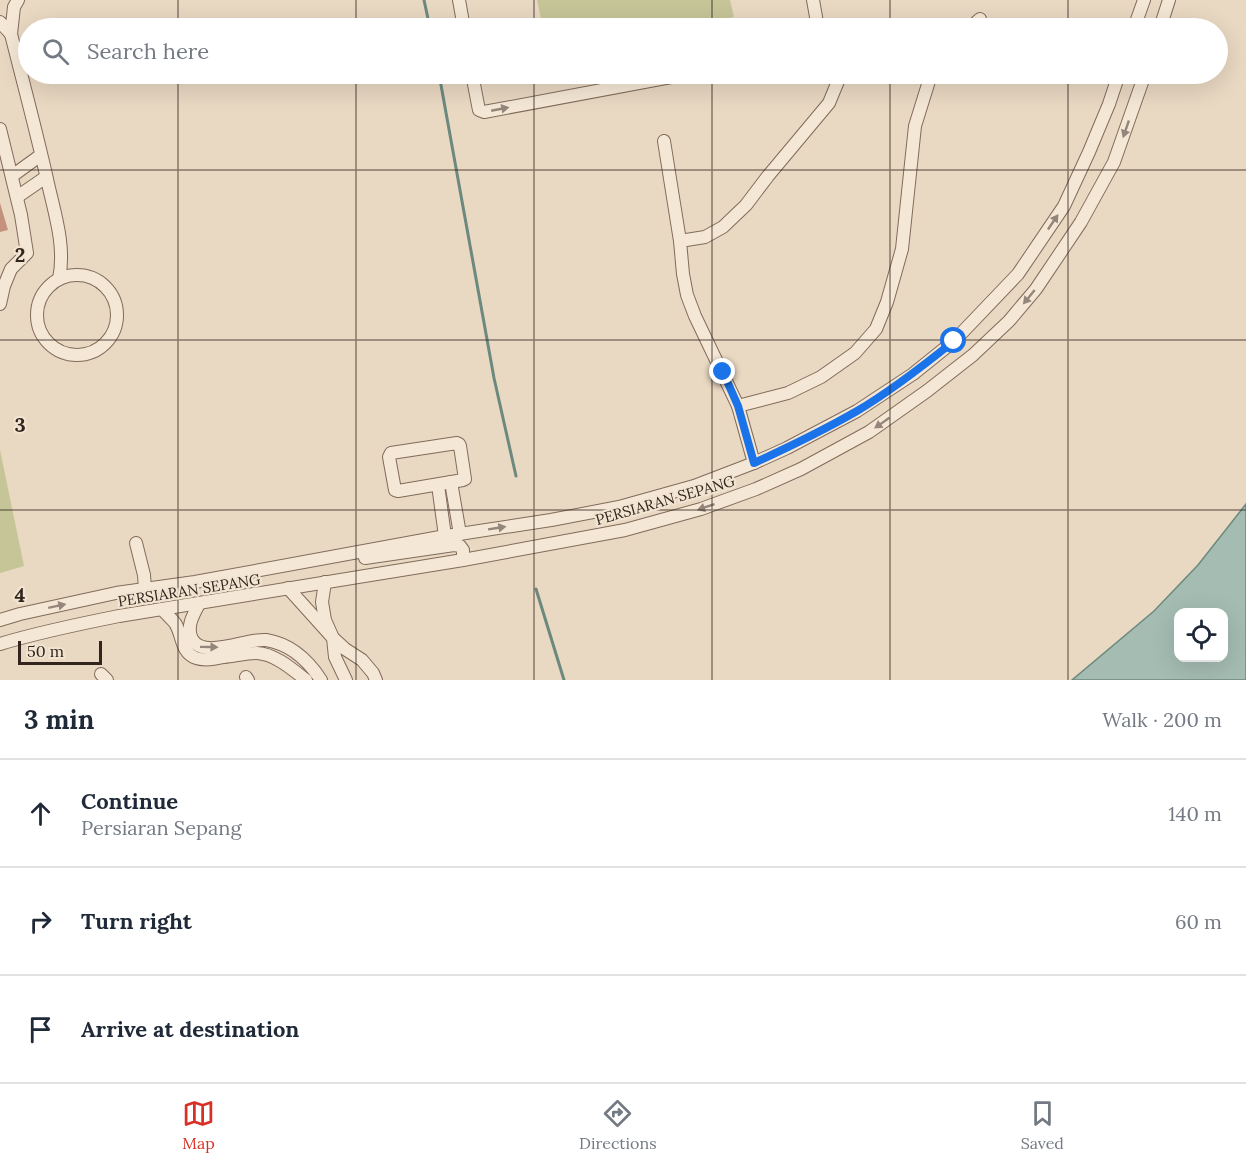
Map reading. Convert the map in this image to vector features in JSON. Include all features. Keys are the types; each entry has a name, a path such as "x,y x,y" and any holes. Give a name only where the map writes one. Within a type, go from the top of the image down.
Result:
{"street":[{"path":"18,0 14,7 11,34 18,62"},
{"path":"459,0 462,18"},
{"path":"813,0 816,18"},
{"path":"1138,18 1144,0"},
{"path":"1163,18 1169,0"},
{"path":"0,22 11,34"},
{"path":"23,84 62,243 72,266 82,276"},
{"path":"474,84 479,110 484,112 634,84"},
{"path":"680,241 705,237 723,227 746,205 829,103 837,84"},
{"path":"738,406 788,393 821,376 855,353 876,329 887,302 902,249 915,126 928,84"},
{"name":"PERSIARAN SEPANG","path":"0,620 116,593 619,507 694,486 787,448 857,411 913,374 954,341 1018,274 1064,206 1116,84"},
{"name":"PERSIARAN SEPANG","path":"0,644 67,626 463,560 625,530 701,509 756,489 801,469 869,432 927,391 973,355 1010,321 1036,289 1081,222 1114,162 1141,84"},
{"path":"0,129 17,197 27,252 7,276 0,304"},
{"path":"664,141 687,295 738,406 754,463"},
{"path":"12,176 41,155"},
{"path":"17,197 46,177"},
{"path":"60,279 62,243"},
{"path":"82,276 102,284 110,292 115,302 116,324 106,343 98,350 77,356 66,354 56,349 42,333 38,323 40,301 45,292 60,279 82,276"},
{"path":"457,443 465,479 451,483 395,490 389,455 457,443"},
{"path":"451,483 460,534"},
{"path":"438,485 445,536"},
{"path":"136,543 145,589"},
{"path":"286,565 376,557 454,545 460,546 463,550 463,560"},
{"path":"325,582 322,602 325,620 333,638 335,657 346,680"},
{"path":"288,588 333,638 362,660 376,680"},
{"path":"199,604 191,618 189,630 192,640 200,648 209,649 267,640 303,657 321,680"},
{"path":"162,609 175,623 182,644 191,655 197,658 210,659 259,653 293,669 306,680"}],"green space":[{"path":"537,0 730,0 734,17 729,18 541,18"},
{"path":"0,450 24,566 0,573"}],"shaded area":[{"path":"1246,504 1246,680 1072,680 1154,611 1198,565"}],"building":[{"path":"0,203 8,230 0,232"}],"waterway":[{"path":"424,0 428,18"},
{"path":"441,84 494,378 516,476"},
{"path":"536,589 564,680"}],"route":[{"path":"723,372 738,406 754,463 857,411 913,374 954,341"}]}
